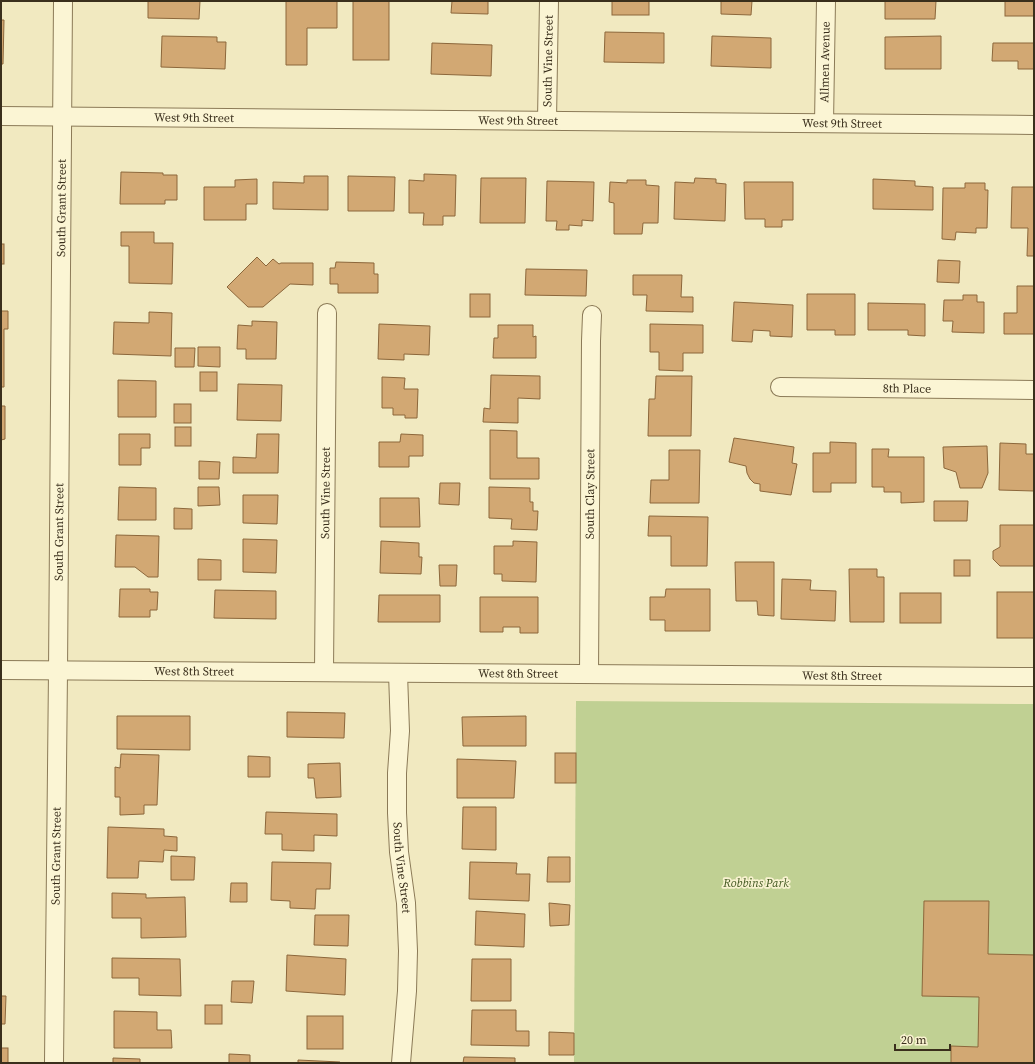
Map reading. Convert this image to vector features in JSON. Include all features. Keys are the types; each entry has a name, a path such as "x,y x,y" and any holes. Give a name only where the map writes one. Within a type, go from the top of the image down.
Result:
{"street":[{"name":"South Grant Street","path":"54,1063 63,1"},
{"name":"South Vine Street","path":"547,120 549,1"},
{"name":"Allmen Avenue","path":"824,123 826,1"},
{"name":"West 9th Street","path":"1,116 1034,125"},
{"name":"South Vine Street","path":"324,672 327,313"},
{"name":"South Clay Street","path":"589,674 592,315"},
{"name":"8th Place","path":"780,387 1034,390"},
{"name":"West 8th Street","path":"1,670 1034,677"},
{"name":"South Vine Street","path":"398,673 400,731 397,773 397,813 399,852 406,903 408,951 407,991 401,1063"}],"green space":[{"name":"Robbins Park","path":"576,701 1034,704 1034,1063 574,1063"}],"building":[{"path":"148,1 200,1 199,19 148,18"},
{"path":"286,1 337,1 337,28 307,28 307,65 286,65"},
{"path":"353,1 389,1 389,60 353,60"},
{"path":"452,1 488,1 488,14 451,13"},
{"path":"612,1 649,1 649,15 612,15"},
{"path":"721,1 752,1 751,15 721,14"},
{"path":"885,1 936,1 935,19 885,19"},
{"path":"1005,1 1034,1 1034,16 1005,16"},
{"path":"1,20 4,20 3,64 1,64"},
{"path":"605,32 664,33 664,63 604,62"},
{"path":"162,36 217,37 217,42 226,42 225,69 161,67"},
{"path":"712,36 771,38 771,68 711,66"},
{"path":"941,36 941,69 885,69 885,37"},
{"path":"432,43 492,45 491,76 431,74"},
{"path":"993,43 1034,43 1034,69 1018,69 1018,61 992,61"},
{"path":"121,172 163,173 163,175 177,175 177,200 165,200 165,204 120,204"},
{"path":"424,174 456,175 455,216 443,216 443,225 423,225 424,213 409,213 409,180 424,181"},
{"path":"304,176 328,176 328,210 273,209 273,182 304,183"},
{"path":"348,176 395,177 394,211 348,211"},
{"path":"481,178 526,178 525,223 480,223"},
{"path":"695,178 716,179 716,183 726,184 725,221 674,219 675,182 694,183"},
{"path":"257,179 257,204 246,204 246,220 204,220 204,187 235,187 235,180"},
{"path":"873,179 915,181 915,186 933,187 933,210 873,209"},
{"path":"627,180 646,180 646,185 659,186 658,223 643,223 642,234 614,234 614,203 609,202 610,182 627,183"},
{"path":"547,181 594,182 593,221 582,220 582,226 569,225 569,230 556,230 557,221 546,221"},
{"path":"744,182 793,182 793,220 782,220 782,227 765,227 765,219 745,219"},
{"path":"965,183 985,183 985,190 988,190 987,228 976,228 976,233 956,232 955,240 942,239 943,188 965,188"},
{"path":"1012,187 1034,187 1034,256 1027,256 1028,228 1011,228"},
{"path":"121,232 154,232 154,243 173,243 172,284 129,283 129,246 121,246"},
{"path":"1,244 4,244 4,264 1,264"},
{"path":"257,257 266,266 273,259 279,264 313,263 313,285 290,284 263,307 248,307 227,287"},
{"path":"938,260 960,261 959,283 937,282"},
{"path":"336,262 374,263 374,274 378,274 378,293 338,293 338,284 330,284 330,268 335,268"},
{"path":"526,269 587,270 586,296 525,295"},
{"path":"633,275 682,275 681,297 693,297 693,312 646,311 647,295 633,295"},
{"path":"1017,286 1034,286 1034,334 1004,334 1004,313 1017,313"},
{"path":"470,294 490,294 490,317 470,317"},
{"path":"807,294 855,294 855,335 835,335 835,330 807,330"},
{"path":"963,295 977,295 977,302 984,302 984,333 952,332 953,321 943,321 944,300 963,300"},
{"path":"734,302 793,305 792,337 770,336 770,331 753,330 752,342 732,341"},
{"path":"868,303 925,304 925,336 908,335 908,330 868,330"},
{"path":"1,311 8,311 8,329 4,329 4,387 1,387"},
{"path":"149,312 172,313 171,356 113,354 114,322 149,323"},
{"path":"252,321 277,322 276,359 246,359 246,349 237,349 238,325 252,326"},
{"path":"379,324 430,326 429,355 404,354 404,360 378,359"},
{"path":"650,324 703,325 703,353 683,353 683,371 659,370 659,352 650,352"},
{"path":"498,325 533,325 533,337 536,336 536,358 493,358 494,338 498,338"},
{"path":"198,347 220,347 220,367 198,366"},
{"path":"175,348 195,348 194,367 175,367"},
{"path":"200,372 217,372 217,391 200,391"},
{"path":"491,375 540,376 540,399 518,398 518,423 483,422 484,408 490,409"},
{"path":"656,376 692,376 691,436 648,436 649,399 655,399"},
{"path":"382,377 405,378 404,389 418,389 417,418 405,418 405,415 393,415 393,408 382,408"},
{"path":"118,380 156,381 156,417 118,417"},
{"path":"238,384 282,385 281,421 237,420"},
{"path":"174,404 191,404 191,423 174,423"},
{"path":"1,406 5,406 5,439 1,440"},
{"path":"175,427 191,427 191,446 175,446"},
{"path":"490,430 517,431 517,458 539,458 539,479 490,479"},
{"path":"119,434 150,434 150,448 141,448 141,465 119,465"},
{"path":"257,434 279,434 278,473 233,473 233,457 256,458"},
{"path":"401,434 423,435 423,456 409,456 409,467 379,467 379,442 400,442"},
{"path":"734,438 794,447 792,463 797,464 791,495 760,491 760,484 754,483 750,479 746,466 729,462"},
{"path":"830,442 856,443 856,483 831,483 831,492 813,492 813,453 830,453"},
{"path":"1000,443 1026,444 1026,454 1034,454 1034,491 999,490"},
{"path":"987,446 988,473 982,488 960,488 956,472 944,468 943,447"},
{"path":"872,449 889,449 888,457 924,457 924,502 901,503 901,492 884,492 884,487 872,487"},
{"path":"669,450 700,450 699,503 650,503 651,480 669,480"},
{"path":"199,461 220,462 219,479 199,479"},
{"path":"440,483 460,483 459,505 439,504"},
{"path":"119,487 156,488 156,520 118,520"},
{"path":"198,487 219,487 220,505 198,506"},
{"path":"489,487 530,488 530,502 533,502 533,511 538,511 537,530 511,529 512,519 489,518"},
{"path":"243,495 278,495 277,524 243,523"},
{"path":"380,498 419,498 420,527 380,527"},
{"path":"934,501 968,501 967,521 934,521"},
{"path":"174,508 192,509 192,529 174,529"},
{"path":"649,516 708,517 707,566 671,566 671,536 648,536"},
{"path":"1000,525 1034,525 1034,566 1000,566 993,559 993,551 1000,547"},
{"path":"116,535 159,536 158,577 148,577 135,567 115,567"},
{"path":"243,539 277,540 276,573 243,572"},
{"path":"381,541 419,543 419,557 422,557 421,574 380,573"},
{"path":"513,541 537,542 536,582 502,581 502,574 494,574 494,546 513,546"},
{"path":"198,559 221,560 221,580 198,580"},
{"path":"954,560 970,560 970,576 954,576"},
{"path":"735,562 774,562 774,616 758,615 757,601 736,601"},
{"path":"439,565 457,565 456,586 440,586"},
{"path":"849,569 877,569 877,577 884,577 884,622 850,622"},
{"path":"782,579 811,580 810,590 836,591 835,621 781,619"},
{"path":"120,589 150,589 150,592 158,592 157,610 150,610 150,617 119,617"},
{"path":"666,589 710,589 710,631 665,631 665,620 650,620 650,597 665,597"},
{"path":"215,590 276,591 276,619 214,618"},
{"path":"997,592 1034,592 1034,638 997,638"},
{"path":"900,593 941,593 941,623 900,623"},
{"path":"379,595 440,595 440,622 378,622"},
{"path":"480,597 538,597 538,633 520,633 520,627 503,627 503,632 480,632"},
{"path":"287,712 345,713 344,738 287,737"},
{"path":"117,716 190,716 190,750 117,749"},
{"path":"526,716 526,746 463,746 462,717"},
{"path":"555,753 576,753 576,783 555,783"},
{"path":"121,754 159,755 157,805 144,805 144,814 120,815 120,797 115,797 115,767 120,768"},
{"path":"248,756 270,757 270,777 248,777"},
{"path":"457,759 516,761 514,798 457,798"},
{"path":"340,763 341,797 316,798 314,778 308,778 308,764"},
{"path":"463,807 496,807 496,850 462,849"},
{"path":"266,812 337,814 337,836 314,835 314,851 282,850 282,834 265,834"},
{"path":"108,827 164,829 164,836 177,837 177,851 164,850 163,862 139,861 138,878 107,878"},
{"path":"171,856 195,857 194,880 171,880"},
{"path":"548,857 570,857 570,882 547,882"},
{"path":"272,862 331,863 330,889 316,889 315,909 290,908 290,901 271,900"},
{"path":"470,862 517,863 516,874 530,874 529,901 469,899"},
{"path":"231,883 247,883 247,902 230,902"},
{"path":"112,893 146,894 146,898 185,897 186,937 141,938 141,918 112,918"},
{"path":"924,901 989,901 988,954 1034,955 1034,1063 951,1063 951,1046 978,1047 979,997 922,996"},
{"path":"549,903 570,905 569,925 550,926"},
{"path":"476,911 525,914 524,947 475,945"},
{"path":"315,915 349,915 348,946 314,945"},
{"path":"287,955 346,959 345,995 286,991"},
{"path":"112,958 180,959 181,996 139,995 139,978 112,978"},
{"path":"472,959 511,959 511,1001 471,1001"},
{"path":"232,981 254,981 252,1003 231,1002"},
{"path":"1,996 6,996 5,1024 1,1024"},
{"path":"205,1005 222,1005 222,1024 205,1024"},
{"path":"472,1010 516,1010 516,1031 529,1031 529,1046 471,1045"},
{"path":"114,1011 157,1012 157,1030 171,1030 172,1048 114,1048"},
{"path":"307,1016 343,1016 343,1049 307,1049"},
{"path":"549,1032 574,1033 574,1055 549,1055"},
{"path":"1,1048 8,1048 8,1063 1,1063"},
{"path":"229,1054 250,1055 250,1063 229,1063"},
{"path":"464,1057 515,1058 515,1063 463,1063"},
{"path":"113,1058 140,1059 140,1063 113,1063"},
{"path":"298,1060 340,1062 340,1063 298,1063"}]}
